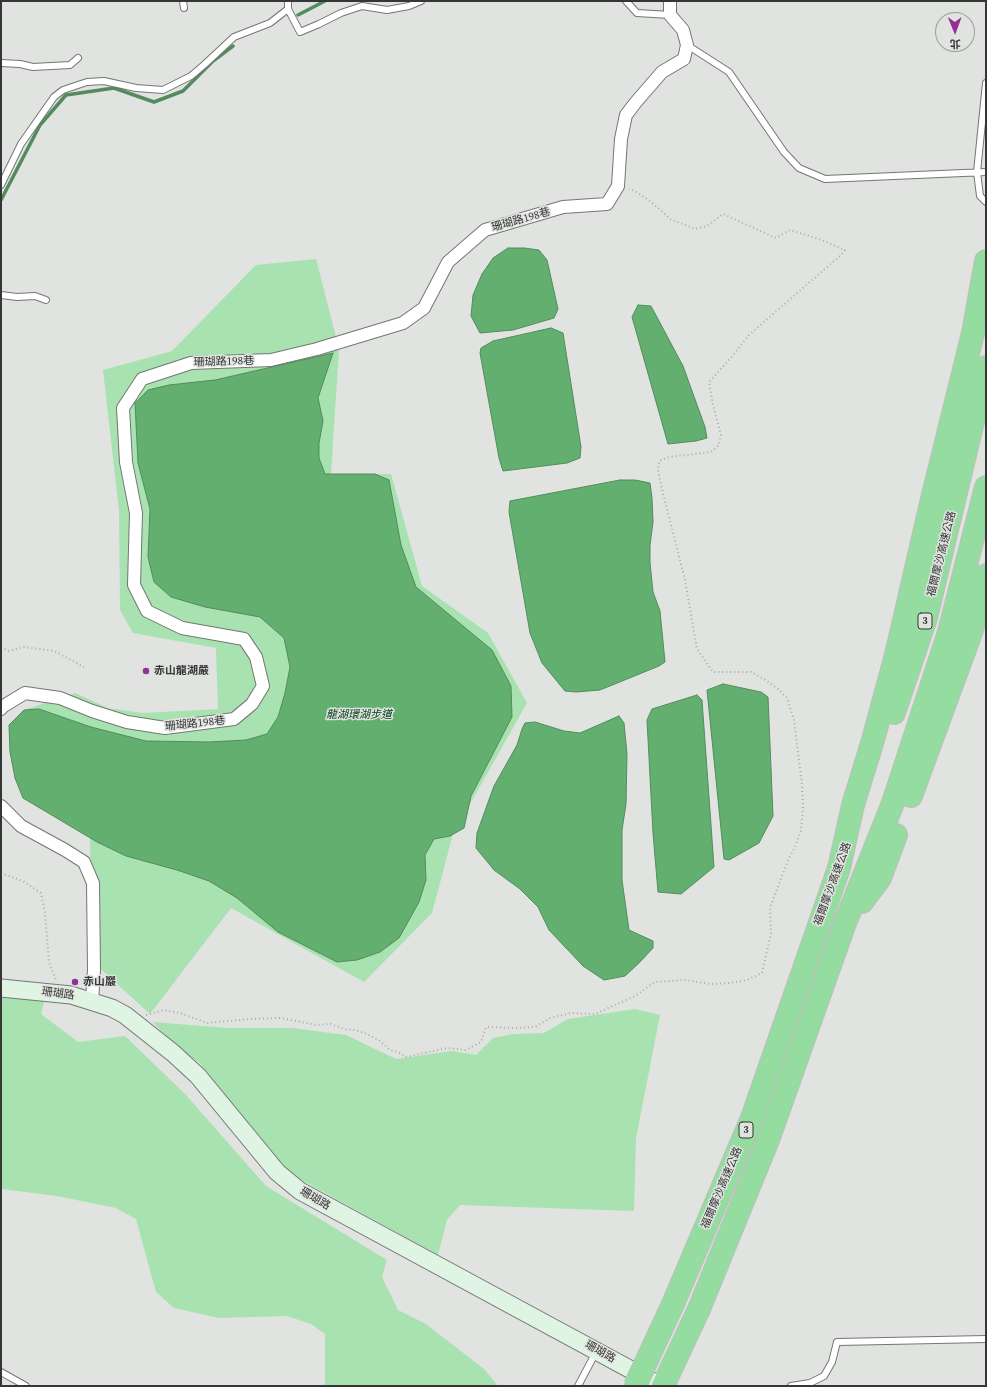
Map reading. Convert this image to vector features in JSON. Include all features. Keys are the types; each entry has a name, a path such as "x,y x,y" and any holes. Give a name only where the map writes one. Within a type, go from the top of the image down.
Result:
{"highway":[{"path":"839,868 853,805 873,740 896,655 932,499 973,333 986,261"},
{"name":"福爾摩沙高速公路","path":"635,1386 673,1304 752,1118 839,868 874,775 926,618 986,367"},
{"name":"3","path":"662,1386 699,1309 768,1140 845,923 893,803 947,639 986,487"},
{"path":"845,923 880,878 972,630 986,575"}],"street":[{"path":"670,1 670,15 683,30 687,45"},
{"name":"珊瑚路198巷","path":"1,709 25,693 60,698 92,711 127,722 165,728 234,719 252,704 263,686 256,657 244,639 182,628 147,611 134,585 136,513 126,462 123,408 142,379 191,363 271,360 317,349 404,323 424,308 448,262 485,230 564,207 607,204 618,186 622,139 626,115 662,72 684,59 687,45"},
{"path":"1,806 21,826 84,862 93,883 94,970 92,1001"},
{"name":"珊瑚路","path":"1,988 71,995 112,1008 132,1020 174,1053 198,1076 278,1172 300,1191 662,1386"}],"lane":[{"path":"288,1 288,9 300,32 341,13 362,6 387,10 409,6 421,1"},
{"path":"626,1 637,14 670,15"},
{"path":"1,185 21,144 54,97 63,90 87,82 104,81 136,88 163,90 191,76 234,37 270,23 288,9"},
{"path":"687,45 729,72 784,152 800,168 826,179 986,172"},
{"path":"1,63 33,67 70,65 78,58"},
{"path":"986,83 977,172 980,196 986,202"},
{"path":"1,295 17,297 35,296 46,300"},
{"path":"791,1386 810,1383 824,1376 832,1362 837,1342 986,1339"},
{"path":"578,1386 597,1351"},
{"path":"1,1372 26,1386"}],"path":[{"path":"132,1020 164,1010 180,1013 207,1023 280,1018 317,1025 331,1024 344,1029 355,1030 367,1034 380,1041 390,1050 398,1052 406,1057 447,1048 466,1050 481,1042 486,1027 516,1028 535,1026 550,1018 571,1013 595,1014 635,996 655,982 686,980 710,984 730,984 747,980 762,973 771,933 770,908 788,860 801,831 803,808 802,785 794,720 787,698 778,689 751,672 713,672 697,649 685,580 661,485 658,470 659,461 669,457 711,452 719,445 721,435 709,382 730,359 748,335 845,250 819,239 790,230 776,238 723,214 707,226 695,228 670,219 635,191 618,186"},
{"path":"1,647 9,651 24,647 54,651 84,667"},
{"path":"1,873 23,881 41,893 45,913 49,962 61,993"}],"green space":[{"name":"龍湖環湖步道","path":"316,259 339,349 331,474 391,474 422,586 488,633 527,703 453,834 432,913 364,982 231,908 150,1014 92,961 90,837 23,798 24,710 75,693 108,708 142,713 218,709 216,648 133,633 120,610 119,511 103,370 172,351 256,265"},
{"path":"1,996 45,998 41,1014 78,1042 125,1036 185,1094 266,1186 387,1260 382,1277 398,1310 426,1324 484,1369 498,1386 325,1386 325,1334 311,1324 287,1316 219,1318 174,1308 156,1292 136,1219 116,1208 57,1196 1,1189"},
{"path":"635,1009 660,1015 636,1138 634,1211 460,1205 447,1220 438,1255 296,1177 266,1150 223,1097 201,1064 175,1046 153,1022 227,1028 292,1028 346,1035 396,1059 452,1051 476,1055 493,1038 513,1034 544,1033 568,1019"}],"shaded area":[{"path":"508,248 539,250 547,260 558,309 554,318 513,330 480,333 471,316 473,295 482,274 493,258"},
{"path":"638,305 651,306 683,366 705,427 707,438 696,441 668,444 632,317"},
{"path":"551,328 563,333 581,447 580,458 567,463 503,471 499,458 480,353 481,348 493,341"},
{"name":"龍湖環湖步道","path":"333,353 318,398 323,421 319,443 319,458 325,474 375,474 389,480 401,545 416,587 492,650 511,686 512,717 471,796 464,828 450,836 434,839 425,855 426,880 419,902 399,938 380,952 357,960 337,962 278,932 237,898 209,881 177,870 126,856 97,842 23,798 15,778 10,752 9,725 24,710 39,709 91,727 146,741 209,742 246,740 267,734 278,717 285,693 290,667 284,638 260,617 205,607 171,597 154,582 148,557 150,509 138,463 135,403 148,390 169,385 215,380"},
{"path":"620,480 635,480 650,483 653,522 650,545 650,563 653,592 660,611 665,662 659,666 600,690 576,692 565,691 542,663 530,633 509,512 510,501"},
{"path":"723,684 761,692 768,697 773,816 759,843 729,860 724,859 707,690"},
{"path":"697,695 702,700 714,867 681,894 658,892 653,833 647,720 652,709"},
{"path":"619,716 624,723 627,754 626,804 622,830 622,880 629,930 653,941 653,948 625,976 604,980 583,966 549,930 538,907 520,889 494,870 476,848 477,833 494,786 517,745 525,723 535,722 564,731 580,733"}],"waterway":[{"path":"298,15 325,1"},
{"path":"1,200 40,125 66,95 114,88 154,102 183,91 213,61 233,46"}],"place":[{"name":"赤山龍湖嚴","path":"146,671"},
{"name":"赤山巖","path":"75,982"}]}
